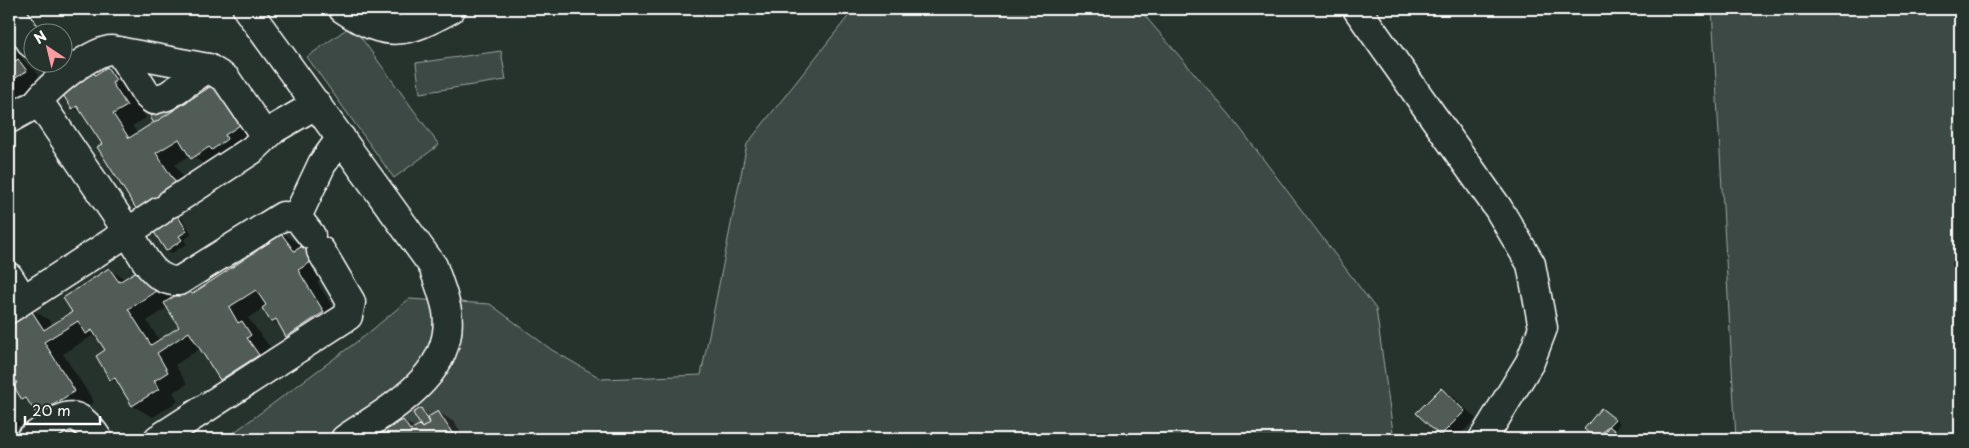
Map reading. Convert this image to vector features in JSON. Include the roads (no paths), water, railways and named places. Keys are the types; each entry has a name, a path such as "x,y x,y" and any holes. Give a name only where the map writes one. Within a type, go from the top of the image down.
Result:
{"street":[{"path":"9,9 22,29"},
{"path":"343,9 363,22 391,30 411,28 451,9"},
{"path":"1357,9 1498,208 1531,264 1543,328 1530,362 1483,439"},
{"path":"258,12 317,104 433,266 447,312 446,335 437,362 424,382 407,397 345,439"},
{"path":"72,64 102,52 119,51 208,68 226,78 265,136"},
{"path":"119,51 147,95 153,100 166,96 208,68"},
{"path":"9,119 36,104 51,72"},
{"path":"36,104 44,109 161,279 179,281 277,218 292,215 310,234 351,302 348,316 158,439"},
{"path":"14,295 128,232 252,150 265,136 317,104"},
{"path":"310,234 322,164 341,138"},
{"path":"30,439 63,418 72,416 82,418 98,439"}]}
